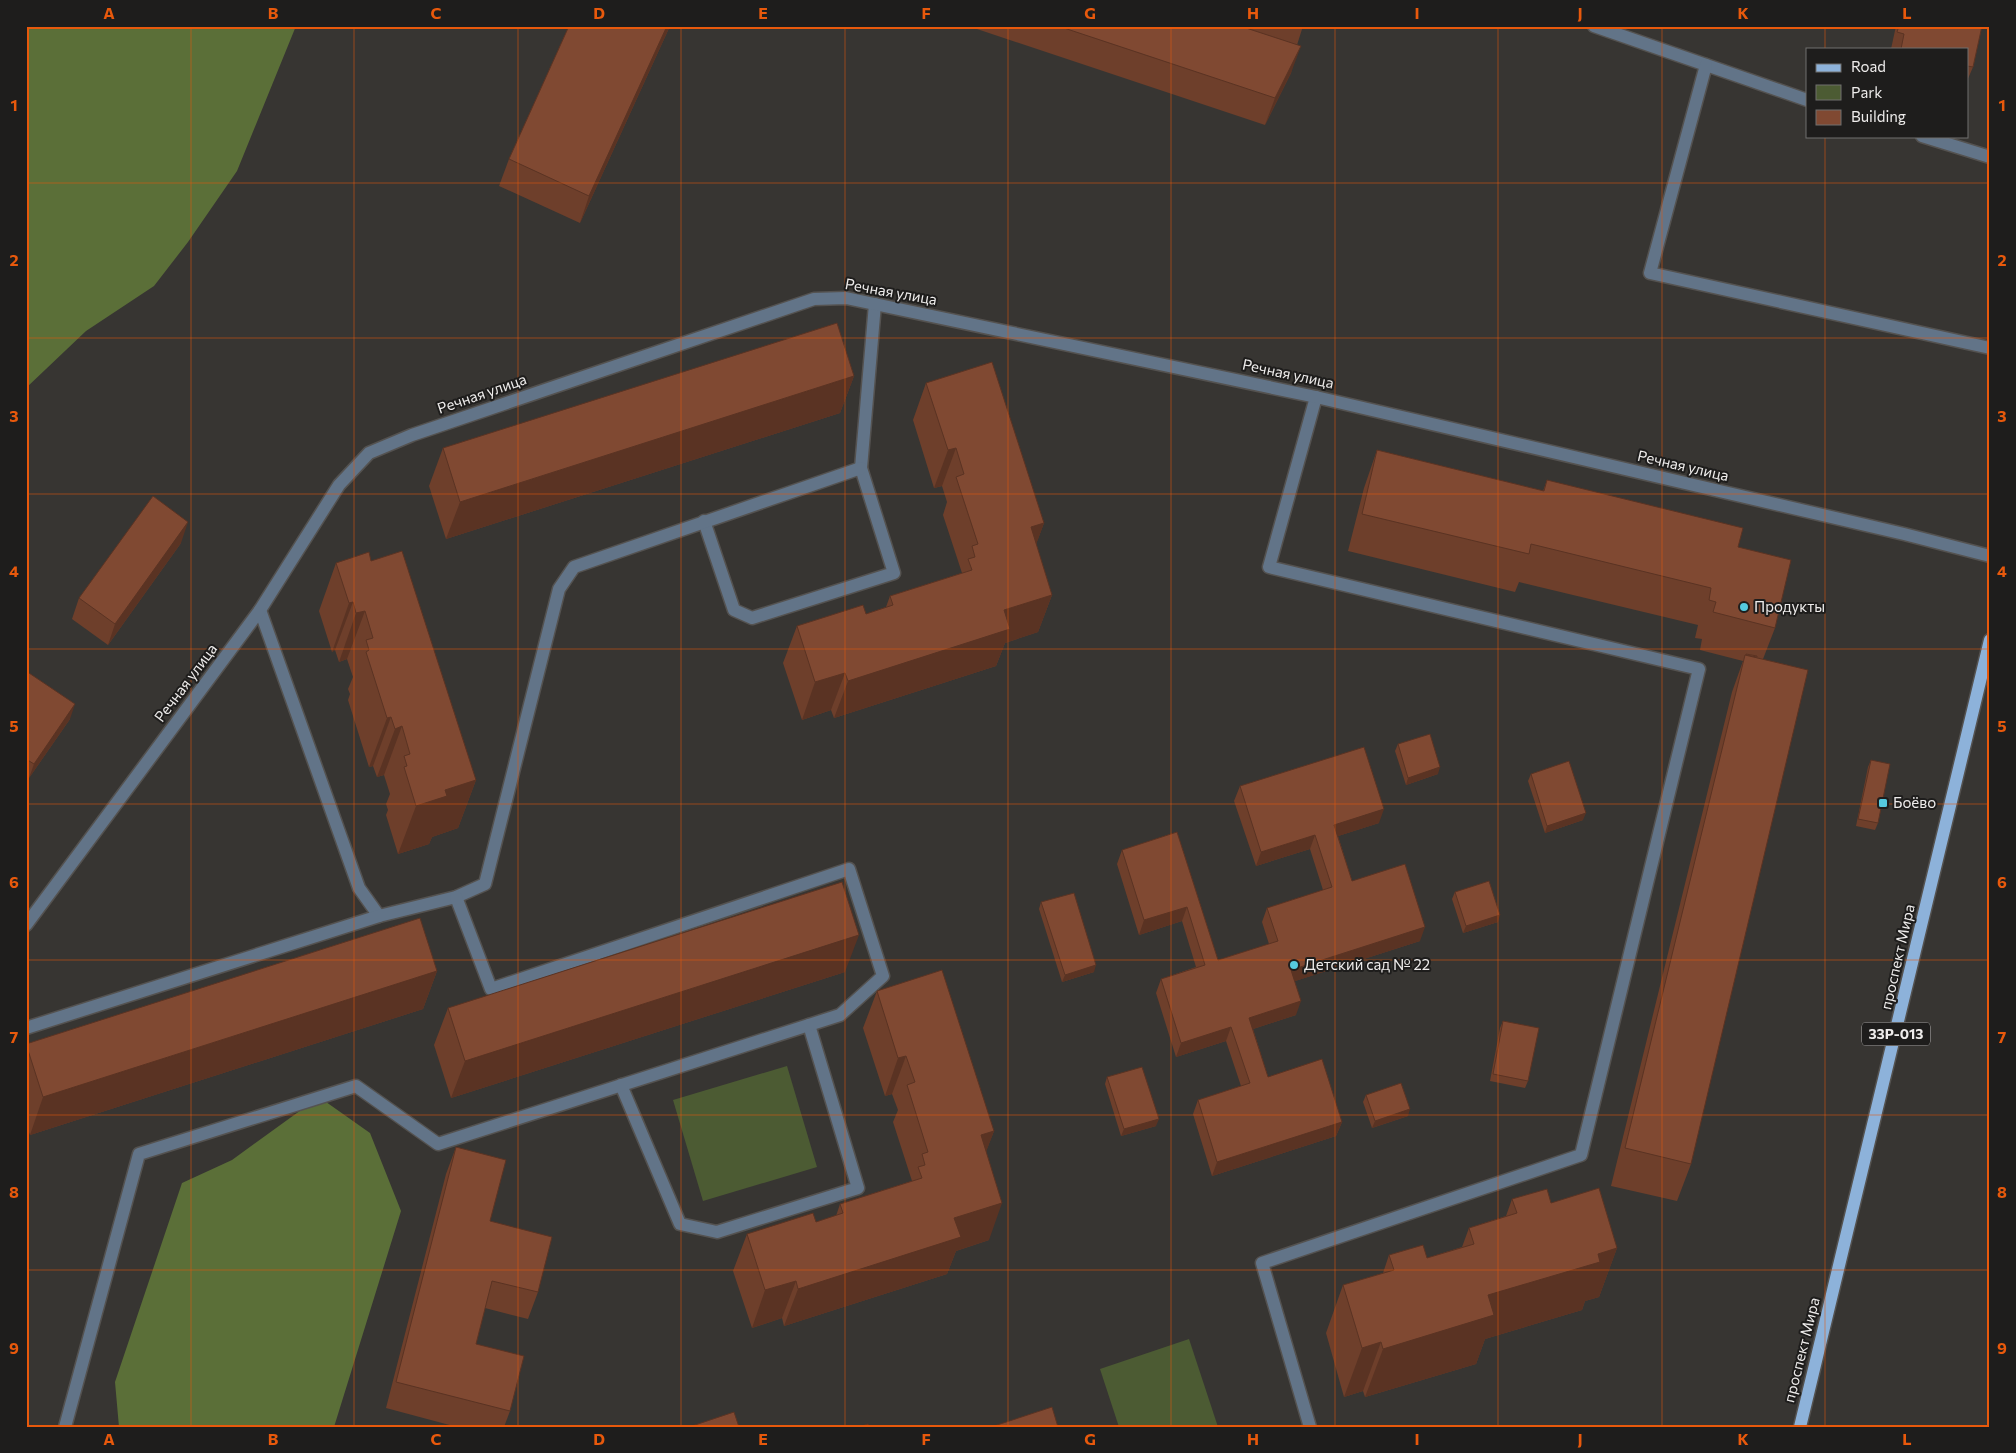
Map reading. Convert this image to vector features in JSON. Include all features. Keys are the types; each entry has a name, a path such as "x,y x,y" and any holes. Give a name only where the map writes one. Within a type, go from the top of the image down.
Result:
{"main road":[{"name":"проспект Мира","path":"1800,1427 1990,640"}],"street":[{"path":"1594,26 1806,100"},
{"path":"1706,65 1650,273 1990,348"},
{"path":"1928,138 1990,157"},
{"name":"Речная улица","path":"26,925 260,610 339,485 369,453 412,435 814,299 846,298 1316,397 1895,532 1990,556"},
{"path":"704,521 734,610 752,618 894,573 861,468 875,304"},
{"path":"1310,1427 1262,1263 1581,1155 1699,669 1269,567 1316,397"},
{"path":"26,1028 379,916 456,896 484,884 559,589 574,567 861,468"},
{"path":"260,610 359,888 379,916"},
{"path":"65,1427 139,1154 356,1086 438,1144 840,1015 883,976 849,869 491,989 456,896"},
{"path":"621,1085 680,1224 718,1232 858,1188 809,1025"}],"green space":[{"path":"26,26 296,26 237,171 188,242 154,286 86,331 26,388"},
{"path":"787,1066 817,1167 703,1201 673,1100"},
{"path":"319,1097 370,1133 401,1211 334,1427 119,1427 115,1382 182,1183 232,1160"},
{"path":"1189,1339 1218,1427 1119,1427 1100,1369"}],"building":[{"path":"569,26 667,26 589,196 509,159"},
{"path":"1058,26 1240,26 1301,46 1275,98"},
{"path":"1899,26 1982,26 1973,67 1968,66 1968,48 1901,48 1904,34 1897,32"},
{"path":"837,323 854,376 460,502 443,448"},
{"path":"992,362 1044,523 1031,527 1052,595 1004,610 1010,629 848,681 845,673 815,682 797,626 863,605 866,614 893,605 890,596 972,570 968,559 975,557 972,546 978,544 956,477 964,474 956,448 948,450 926,383"},
{"path":"1377,450 1544,491 1547,480 1743,528 1738,547 1791,560 1775,628 1713,612 1716,602 1709,600 1711,588 1531,544 1529,554 1362,514"},
{"path":"153,496 188,522 115,624 79,598"},
{"path":"402,551 476,780 445,790 447,796 416,806 404,767 407,766 404,756 410,754 402,726 395,729 391,717 387,718 366,652 369,650 366,640 373,638 365,611 356,613 353,602 349,603 336,563 369,552 371,561"},
{"path":"1745,655 1808,670 1691,1164 1625,1148"},
{"path":"26,671 75,704 34,764 26,759"},
{"path":"1430,734 1440,767 1408,778 1398,744"},
{"name":"Детский сад № 22","path":"1364,747 1384,809 1334,825 1352,881 1405,864 1425,927 1291,970 1301,1001 1249,1018 1268,1077 1322,1059 1342,1122 1217,1162 1198,1100 1250,1083 1231,1027 1181,1043 1161,979 1205,965 1187,907 1144,920 1122,850 1177,832 1218,960 1278,941 1267,908 1332,887 1315,835 1261,852 1240,786"},
{"path":"1871,760 1890,764 1878,823 1858,819"},
{"path":"1569,761 1586,813 1547,826 1531,774"},
{"path":"1489,881 1500,915 1466,926 1455,892"},
{"path":"842,882 859,935 465,1061 448,1008"},
{"path":"1074,893 1096,965 1065,975 1041,902"},
{"path":"420,918 437,971 43,1097 26,1044"},
{"path":"942,970 994,1131 981,1135 1002,1203 954,1218 961,1237 798,1289 796,1281 765,1290 747,1234 813,1213 816,1222 843,1213 840,1204 922,1178 918,1167 925,1165 922,1154 928,1152 907,1085 915,1082 906,1056 898,1058 877,991"},
{"path":"1503,1021 1539,1028 1528,1081 1493,1074"},
{"path":"1142,1067 1159,1119 1124,1129 1107,1077"},
{"path":"1401,1083 1410,1109 1375,1121 1366,1095"},
{"path":"456,1147 506,1160 490,1221 552,1237 538,1292 492,1281 476,1344 524,1356 510,1411 396,1382"},
{"path":"1599,1188 1617,1248 1598,1254 1600,1262 1488,1295 1494,1315 1383,1349 1381,1342 1362,1348 1343,1285 1394,1270 1389,1255 1423,1245 1427,1258 1474,1244 1469,1228 1517,1213 1512,1199 1547,1189 1551,1203"},
{"path":"1052,1407 1058,1427 994,1426"},
{"path":"734,1412 739,1427 689,1427"}],"place":[{"name":"Продукты","path":"1744,607"},
{"name":"Боёво","path":"1883,803"},
{"name":"Детский сад № 22","path":"1294,965"}]}
